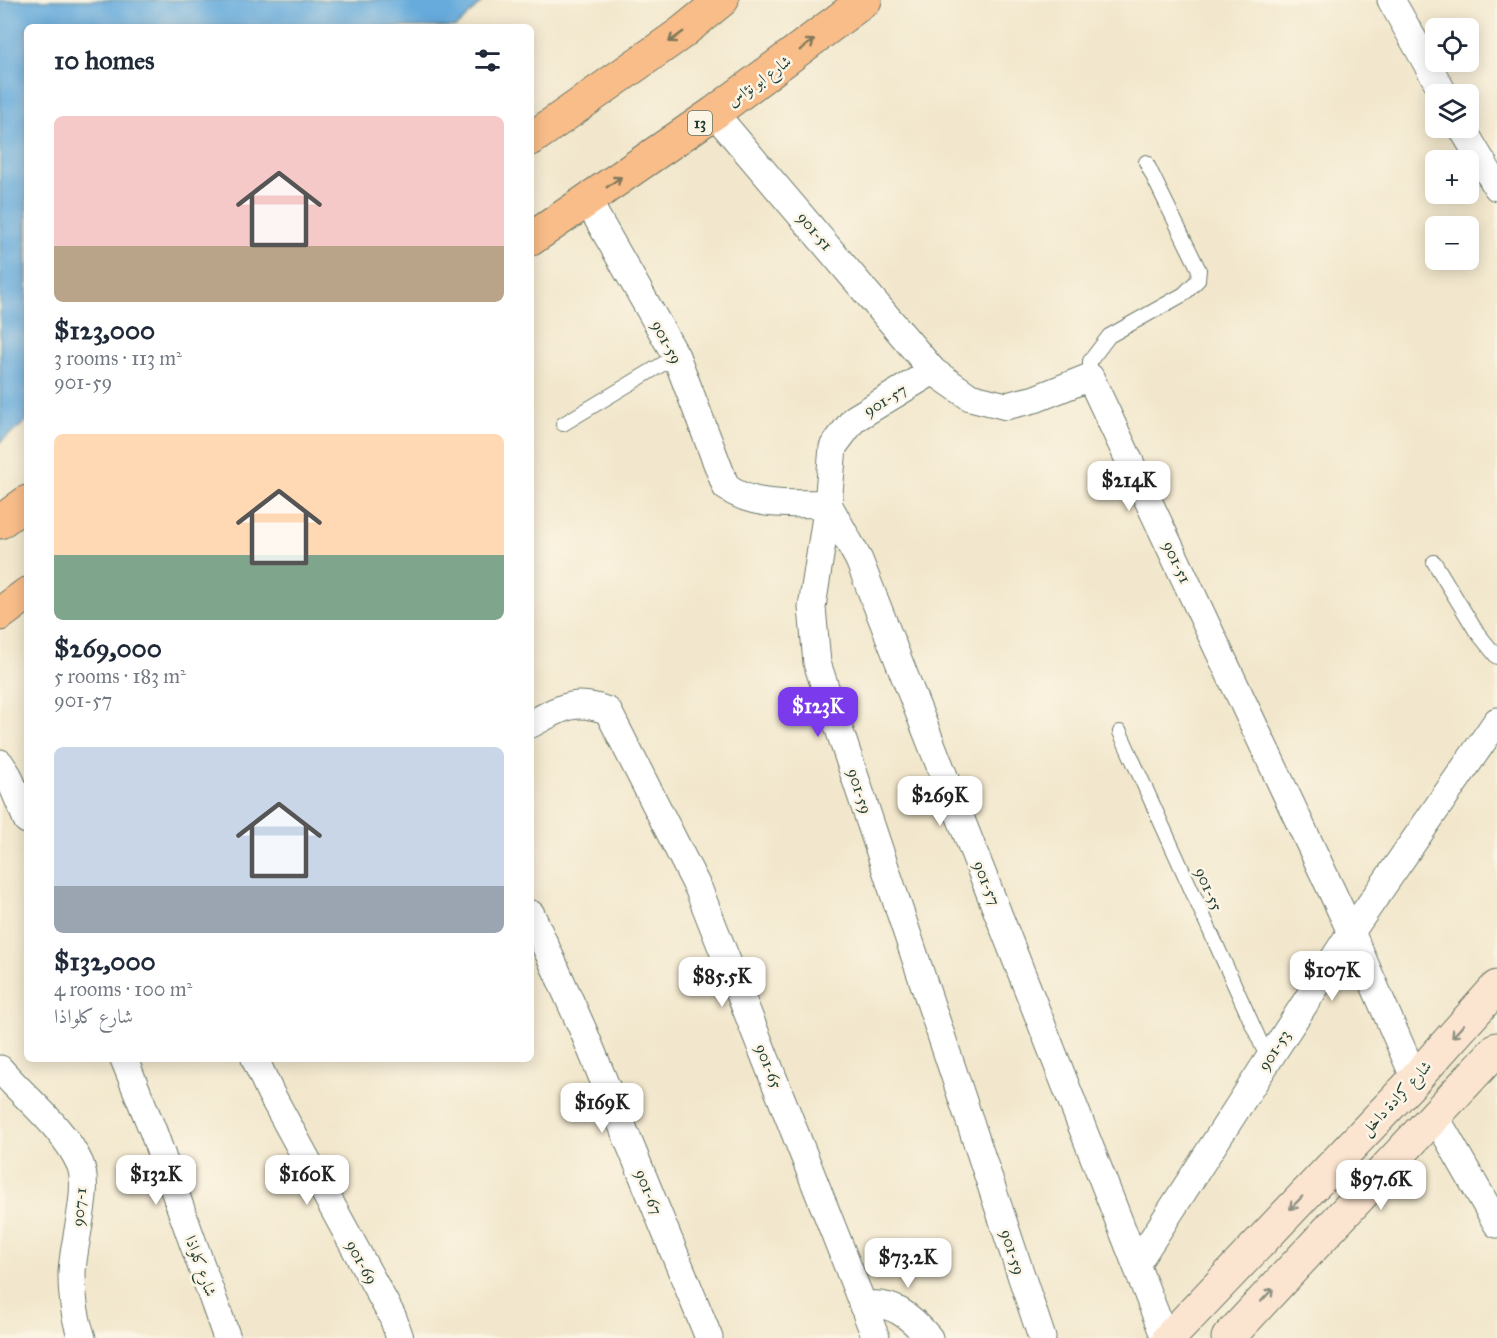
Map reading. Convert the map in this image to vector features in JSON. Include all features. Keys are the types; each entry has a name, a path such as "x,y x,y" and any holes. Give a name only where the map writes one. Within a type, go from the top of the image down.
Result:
{"main road":[{"path":"534,137 680,34 722,0"},
{"name":"شارع ابو نؤاس","path":"534,237 714,113 865,0"},
{"path":"0,522 24,504"},
{"path":"0,614 24,596"},
{"name":"شارع كرادة داخل","path":"1167,1338 1415,1079 1497,987"},
{"path":"1236,1334 1497,1049"}],"street":[{"path":"1391,0 1438,84"},
{"name":"901-51","path":"714,113 933,371 970,397 1006,406 1035,399 1090,378 1351,932 1415,1079"},
{"path":"1468,138 1497,187"},
{"name":"901-59","path":"587,200 675,356 726,487 740,497 757,501 828,504 812,607 817,663 1042,1338"},
{"name":"901-57","path":"933,371 854,419 833,447 828,504 859,560 1167,1338"},
{"name":"901-65","path":"534,722 566,706 588,704 608,711 699,890 876,1338"},
{"name":"901-53","path":"1137,1263 1351,932 1497,721"},
{"path":"0,764 24,808"},
{"name":"901-67","path":"534,921 583,1030 709,1338"},
{"name":"شارع كلواذا","path":"125,1062 153,1131 227,1338"},
{"name":"901-69","path":"256,1062 270,1092 393,1318 400,1338"},
{"name":"907-1","path":"0,1069 62,1137 81,1166 82,1194 72,1274 77,1324 82,1338"},
{"path":"1436,1116 1497,1224"},
{"path":"863,1306 884,1304 894,1307 918,1325 929,1338"}],"lane":[{"path":"1090,378 1090,361 1109,336 1184,294 1198,280 1199,270 1146,162"},
{"path":"563,424 675,356"},
{"path":"1434,562 1476,631 1497,657"},
{"name":"901-55","path":"1120,732 1269,1059"}],"water":[{"path":"0,0 484,0 459,24 24,24 24,423 0,442"}]}
